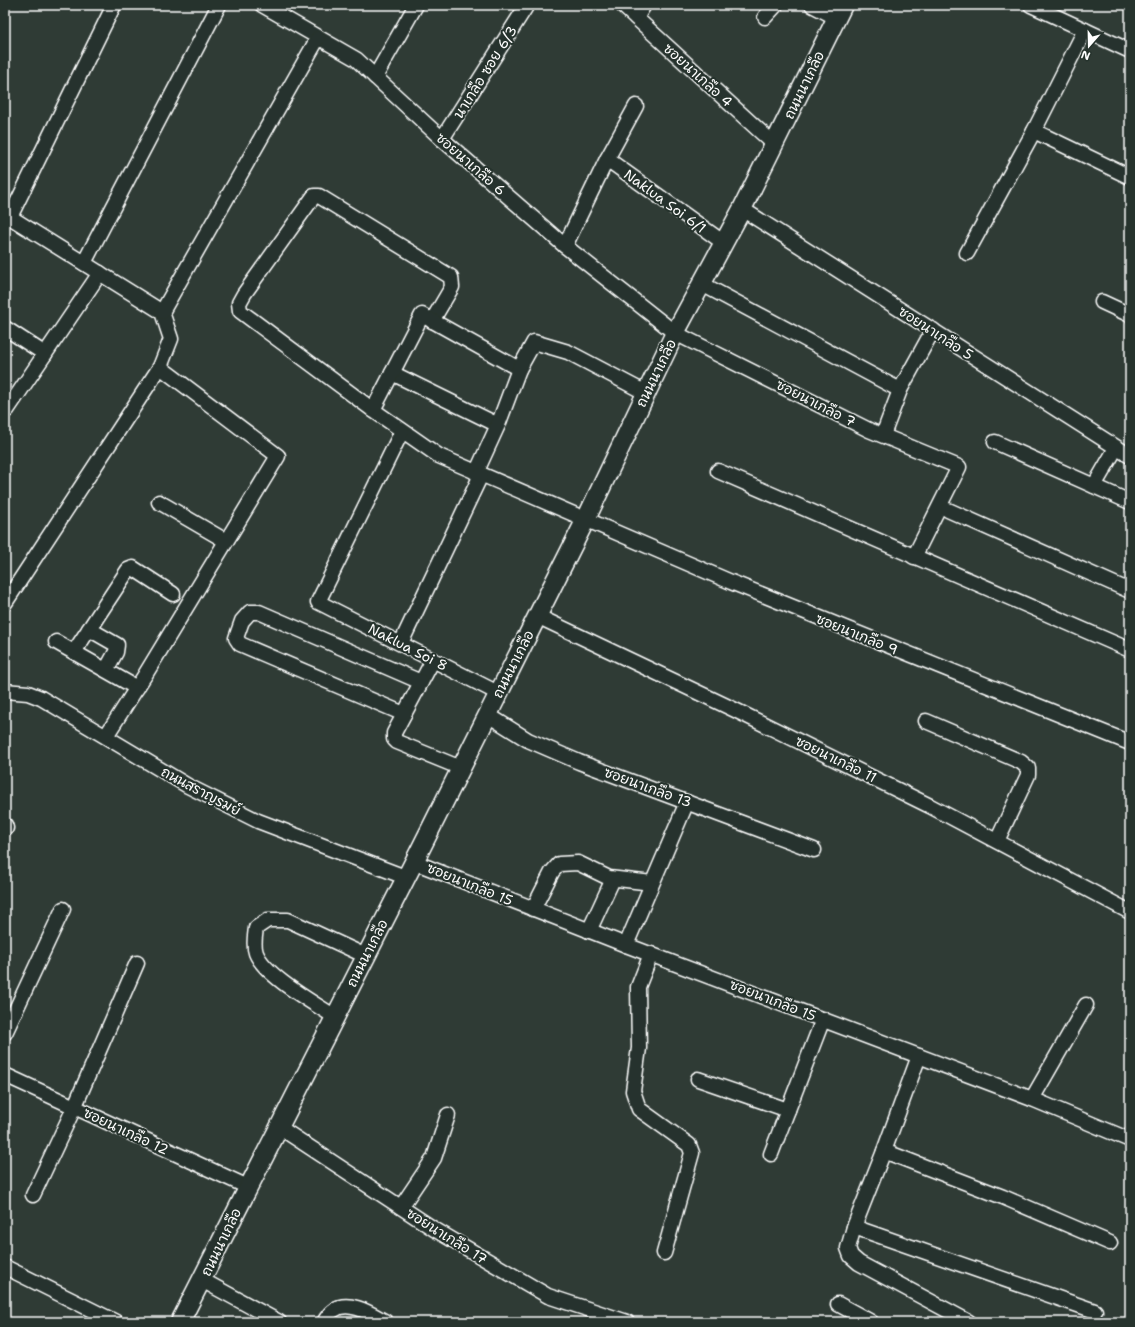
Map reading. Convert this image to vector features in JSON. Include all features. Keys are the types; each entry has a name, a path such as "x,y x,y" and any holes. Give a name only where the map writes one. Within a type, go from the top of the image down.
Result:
{"main road":[{"name":"ถนนนาเกลือ","path":"180,1322 488,715 586,519 675,333 742,209 840,12"}],"street":[{"path":"5,603 160,367 170,339 162,312 7,215 114,5"},
{"path":"84,263 219,5"},
{"name":"ซอยนาเกลือ 6","path":"262,5 356,59 442,139 565,246 675,333"},
{"path":"375,77 416,5"},
{"name":"นาเกลือ ซอย 6/3","path":"442,139 527,5"},
{"name":"ซอยนาเกลือ 4","path":"622,5 774,144"},
{"path":"636,18 644,5"},
{"path":"765,17 776,5"},
{"path":"812,5 840,12"},
{"path":"1031,5 1130,51"},
{"path":"967,253 1034,131 1085,30"},
{"path":"162,312 318,38"},
{"path":"565,246 606,159 636,106"},
{"path":"1034,131 1130,177"},
{"name":"Naklua Soi 6/1","path":"606,159 724,243"},
{"name":"ซอยนาเกลือ 9","path":"432,321 452,287 451,277 324,198 314,196 244,294 240,303 240,311 373,410 439,456 731,582 1130,744"},
{"name":"ซอยนาเกลือ 5","path":"742,209 1130,456"},
{"path":"7,410 100,273"},
{"path":"702,284 900,390"},
{"path":"1102,302 1130,315"},
{"path":"373,410 422,315 519,369"},
{"path":"5,328 45,354"},
{"path":"883,435 900,390 933,330"},
{"name":"ซอยนาเกลือ 7","path":"675,333 883,435 959,467 914,558"},
{"path":"401,643 479,474 519,369 534,342 568,352 646,394"},
{"path":"106,736 137,688 278,456 160,367"},
{"path":"392,373 498,425"},
{"name":"Naklua Soi 8","path":"402,431 318,602 498,693"},
{"path":"995,442 1130,502"},
{"path":"1094,486 1116,448"},
{"path":"718,471 914,558 1130,650"},
{"path":"159,502 226,542"},
{"path":"948,510 1130,591"},
{"path":"74,652 128,570 131,568 173,594"},
{"path":"404,714 240,644 236,638 242,621 250,612 259,612 421,682"},
{"name":"ซอยนาเกลือ 11","path":"537,616 735,710 930,806 1130,912"},
{"path":"89,629 117,645 116,652 106,670"},
{"path":"56,642 137,688"},
{"path":"433,660 394,732 394,739 397,742 461,768"},
{"name":"ถนนสราญรมย์","path":"5,691 28,693 41,698 188,786 258,821 405,877"},
{"name":"ซอยนาเกลือ 13","path":"488,715 528,740 579,762 814,850"},
{"path":"926,721 1021,762 1028,768 1028,775 997,841"},
{"path":"626,945 688,802"},
{"name":"ซอยนาเกลือ 15","path":"414,862 589,931 1032,1099 1130,1140"},
{"path":"533,909 552,872 559,864 578,863 613,879 652,883"},
{"path":"589,931 613,879"},
{"path":"5,1032 63,909"},
{"path":"335,1018 280,980 265,965 256,953 254,939 256,928 268,920 288,920 366,956"},
{"path":"651,954 638,987 639,1048 633,1092 639,1109 689,1145 692,1152 664,1253"},
{"path":"33,1195 74,1108 137,963"},
{"path":"1032,1099 1086,1005"},
{"path":"771,1154 823,1019"},
{"path":"919,1056 854,1227 848,1248 851,1256 859,1263 967,1322"},
{"name":"ซอยนาเกลือ 12","path":"5,1075 248,1187"},
{"path":"698,1080 788,1110"},
{"path":"401,1207 434,1158 448,1115"},
{"name":"ซอยนาเกลือ 17","path":"279,1127 401,1207 548,1296 627,1322"},
{"path":"884,1151 1003,1197 1110,1243"},
{"path":"854,1227 1095,1311"},
{"path":"5,1267 116,1322"},
{"path":"202,1280 280,1322"},
{"path":"838,1304 871,1322"},
{"path":"324,1322 334,1309 344,1306 357,1307 386,1322"}]}
